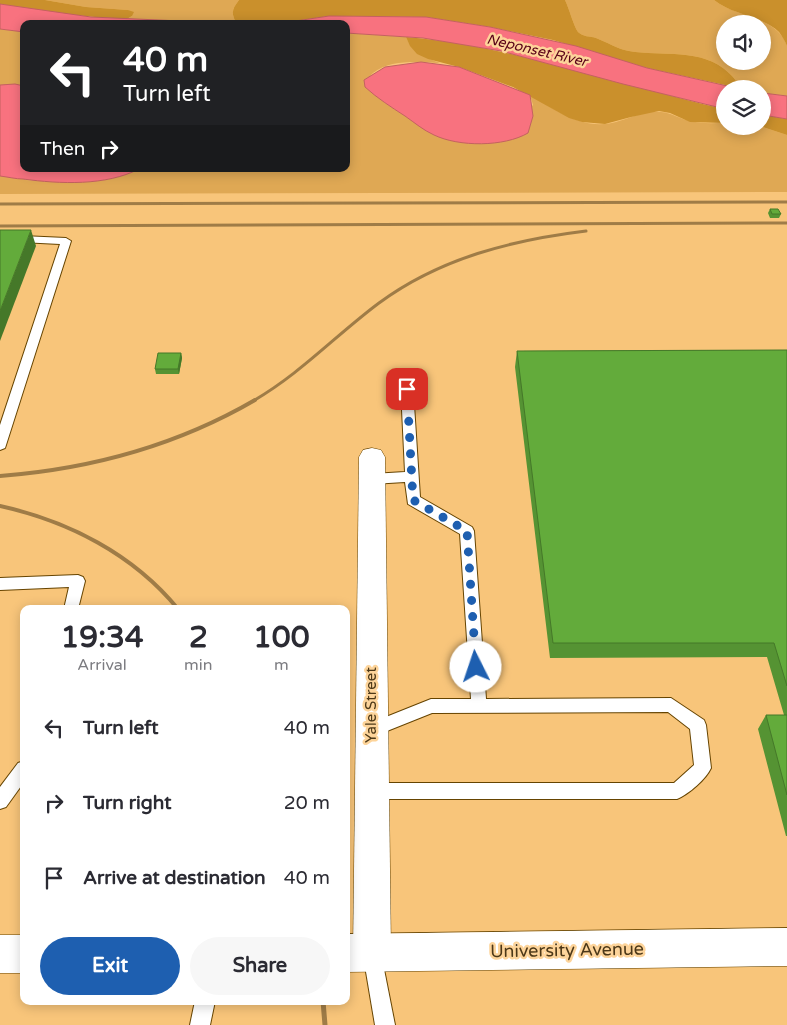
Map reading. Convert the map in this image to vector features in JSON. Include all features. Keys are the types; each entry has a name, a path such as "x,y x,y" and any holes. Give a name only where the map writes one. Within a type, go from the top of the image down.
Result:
{"street":[{"name":"Yale Street","path":"359,953 371,790 372,468"},
{"name":"University Avenue","path":"359,953 787,947"},
{"path":"0,954 20,954"}],"lane":[{"path":"0,238 66,240 0,445"},
{"path":"407,389 413,500 467,531 478,706"},
{"path":"372,468 412,477"},
{"path":"0,584 78,582 72,605"},
{"path":"371,731 431,706 671,705 698,726 703,768 678,791 371,790"},
{"path":"0,802 20,774"},
{"path":"359,953 386,1025"},
{"path":"200,1025 204,1005"}],"shaded area":[{"path":"0,0 45,0 134,12 132,16 125,20 45,12 0,4"},
{"path":"45,0 239,0 233,11 235,20 125,20 132,16 128,10 86,7"},
{"path":"239,0 565,0 576,30 582,35 596,38 629,51 681,54 707,59 716,64 716,70 725,70 735,80 716,80 716,83 647,68 553,40 490,27 426,17 329,16 302,20 235,20 233,11"},
{"path":"565,0 714,0 723,6 747,15 716,15 716,64 707,59 681,54 629,51 596,38 582,35 576,30"},
{"path":"714,0 787,0 787,46 779,32 771,26 771,15 746,15 721,5"},
{"path":"771,27 782,36 787,46 787,96 771,94 771,80 735,80 725,70 771,70"},
{"path":"0,29 20,32 20,172 25,172 25,180 98,181 112,179 132,172 350,172 350,33 406,37 420,53 440,63 405,62 388,65 372,74 365,87 385,103 436,136 477,143 491,143 533,105 530,95 571,118 593,124 616,122 644,113 655,112 699,123 716,123 716,135 771,135 771,130 787,135 787,192 0,194"},
{"path":"406,37 437,40 497,51 588,73 716,107 716,123 690,122 670,113 659,111 605,124 582,122 569,118 513,87 459,67 428,59 417,54 410,46"},
{"path":"771,116 787,119 787,135 771,130"}],"water":[{"path":"0,4 91,17 159,20 20,20 20,32 0,29"},
{"name":"Neponset River","path":"329,16 426,17 490,27 576,46 647,68 716,83 716,107 501,51 423,38 350,33 350,20 302,20"},
{"path":"421,62 459,67 530,95 533,116 528,133 507,141 481,144 444,139 423,129 379,99 365,87 364,80 385,67"},
{"path":"0,85 20,85 20,172 132,172 98,181 67,183 0,176"},
{"path":"771,94 787,96 787,119 771,116"}],"building":[{"path":"770,209 778,209 781,214 772,214"},
{"path":"0,230 31,230 0,311"},
{"path":"787,350 787,686 774,643 553,643 517,351"},
{"path":"158,353 181,353 178,369 155,369"},
{"path":"766,715 787,715 787,795"}],"railway":[{"path":"0,204 787,202"},
{"path":"0,226 787,223"},
{"path":"253,401 302,367 379,303 402,287 427,274 478,253 531,240 586,231"},
{"path":"0,476 67,468 132,453 195,430 255,400"},
{"path":"0,506 50,521 98,542 141,572 174,605"},
{"path":"323,1005 325,1025"}],"route":[{"path":"407,389 413,500 467,531 476,667"}]}
